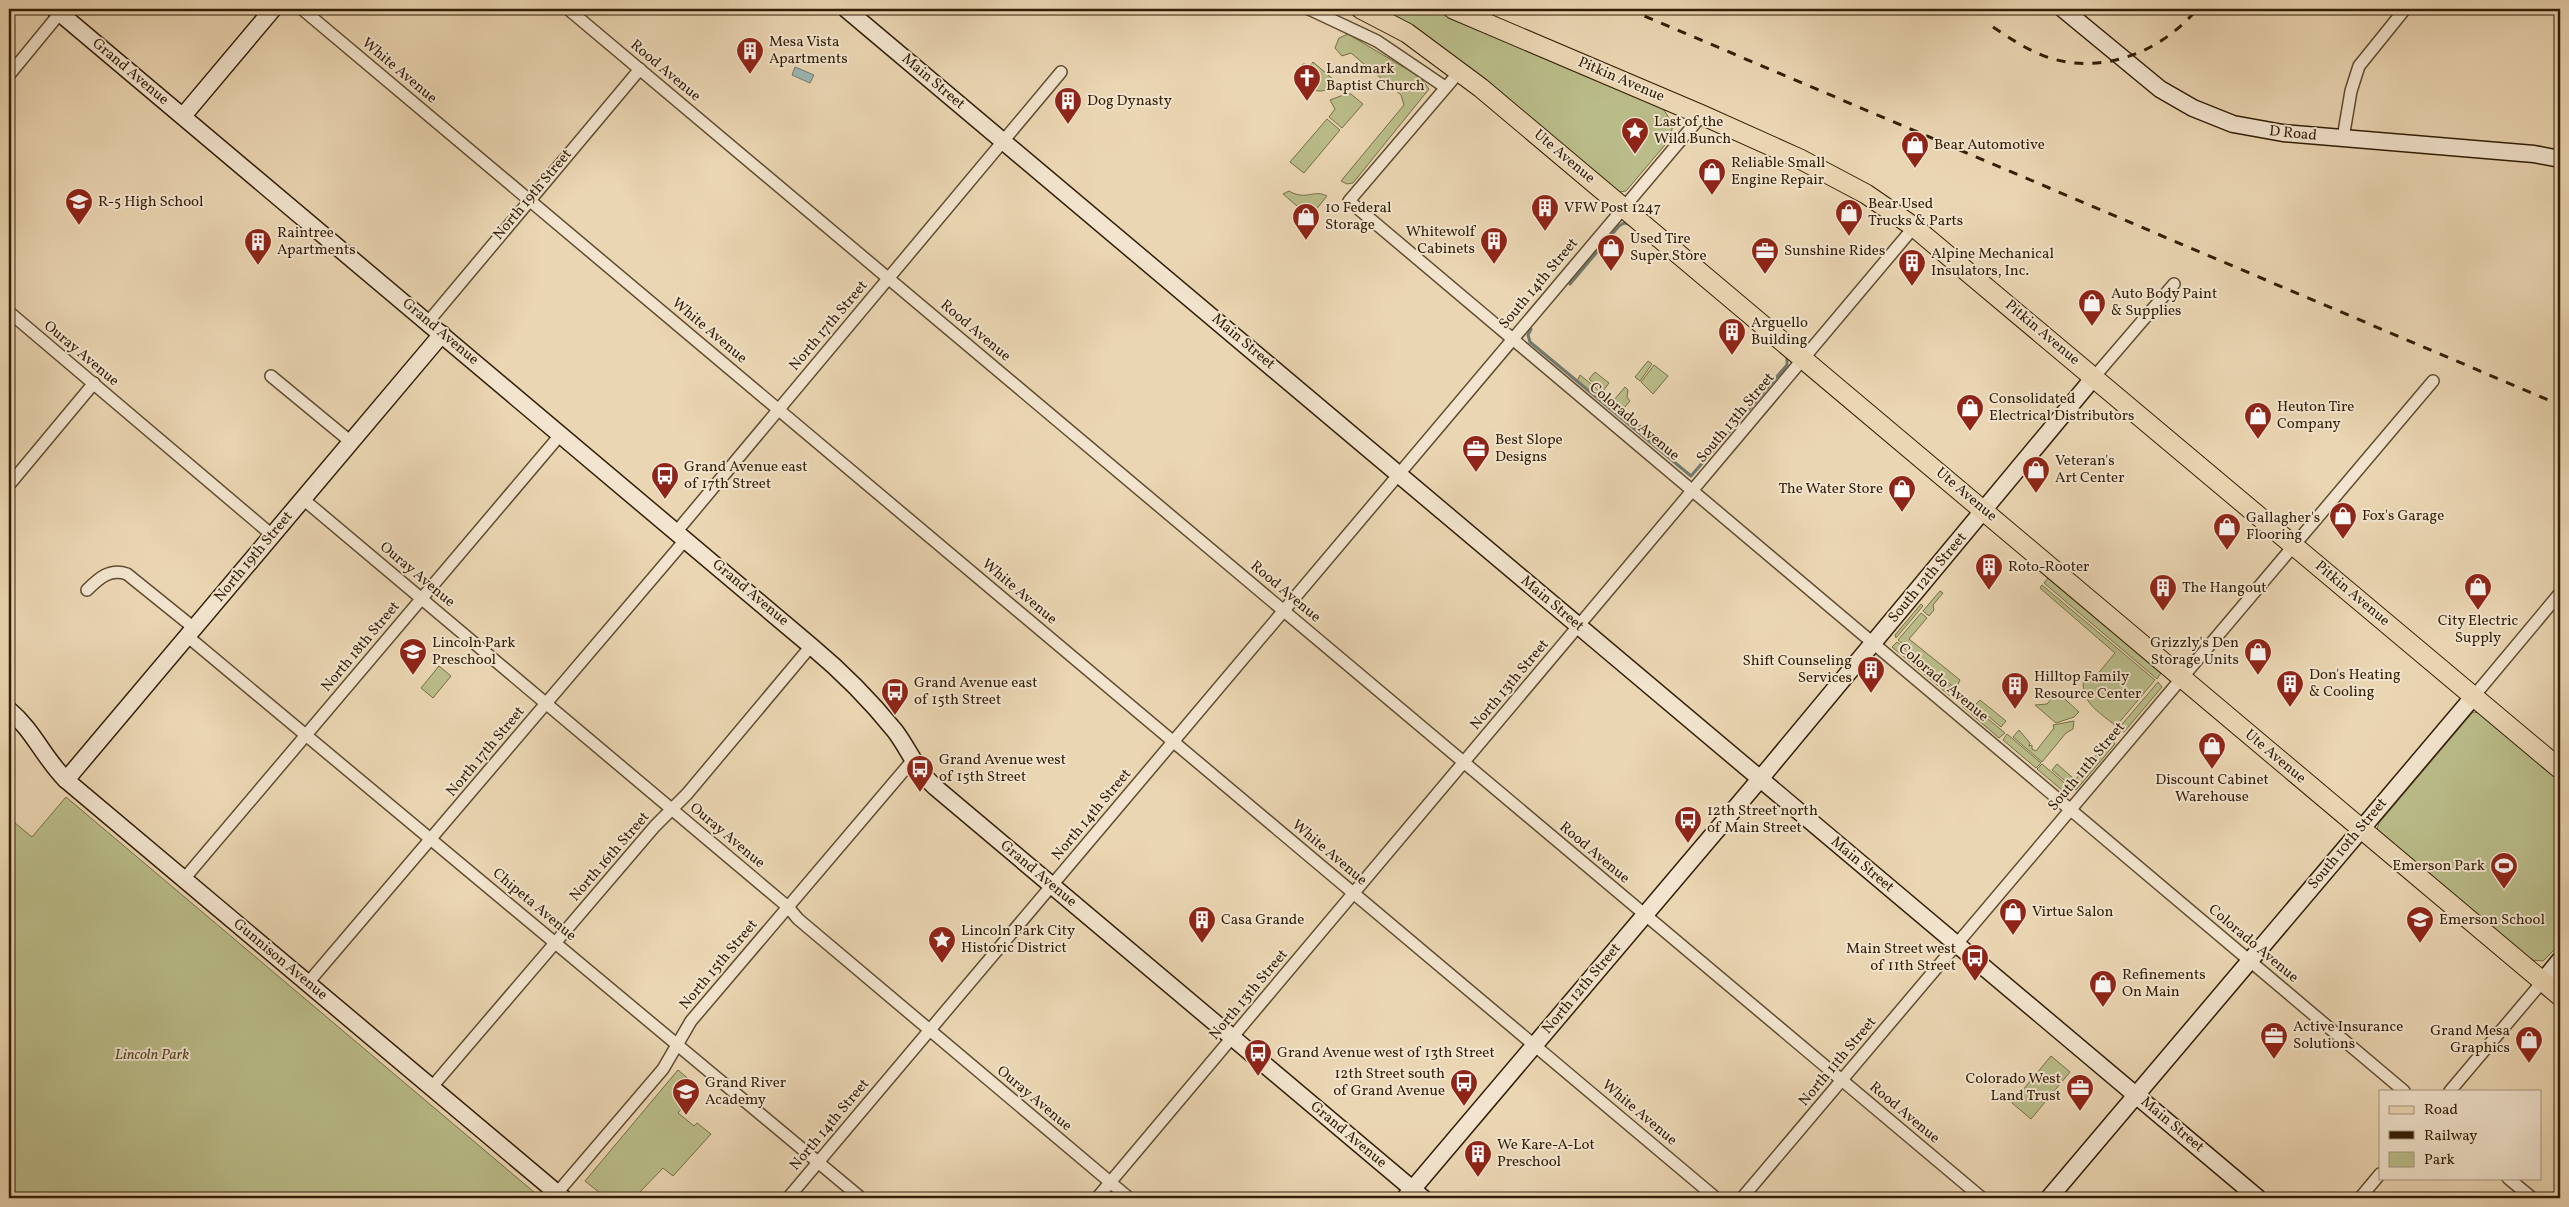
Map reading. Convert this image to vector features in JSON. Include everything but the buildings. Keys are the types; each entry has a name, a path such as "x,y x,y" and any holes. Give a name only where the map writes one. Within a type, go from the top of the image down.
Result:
{"main road":[{"name":"Ute Avenue","path":"1361,9 1407,33 1460,71 2560,996"},
{"name":"Pitkin Avenue","path":"1453,9 1702,114 1839,179 1914,227 2095,376 2560,769"}],"street":[{"path":"183,116 273,9"},
{"name":"White Avenue","path":"302,9 1716,1198"},
{"name":"Rood Avenue","path":"568,9 1982,1198"},
{"path":"1310,9 1377,41 1445,87 1460,71"},
{"name":"D Road","path":"2063,9 2142,75 2193,108 2219,119 2258,130 2534,154 2560,159"},
{"path":"2343,138 2351,91 2360,66 2405,9"},
{"path":"9,75 57,11"},
{"name":"Grand Avenue","path":"57,11 833,664 896,733 921,774 935,788 1232,1038 1413,1195"},
{"name":"Main Street","path":"850,11 2258,1198"},
{"name":"North 19th Street","path":"428,322 640,69"},
{"name":"North 17th Street","path":"307,984 546,704 682,535 779,410 1061,72"},
{"name":"Colorado Avenue","path":"1445,87 1349,201 2403,1090"},
{"name":"South 14th Street","path":"1399,474 1702,114"},
{"name":"South 13th Street","path":"1579,627 1914,227"},
{"name":"South 12th Street","path":"1760,779 2095,376 2174,284"},
{"name":"Ouray Avenue","path":"9,312 272,535"},
{"name":"North 19th Street","path":"66,780 442,334"},
{"path":"271,376 351,442"},
{"name":"South 11th Street","path":"1957,944 2433,381"},
{"path":"9,485 94,383"},
{"name":"North 18th Street","path":"184,879 562,434"},
{"name":"North 14th Street","path":"788,1198 1399,474"},
{"name":"Ouray Avenue","path":"303,499 788,907 798,919 1129,1198"},
{"name":"Chipeta Avenue","path":"87,590 110,572 118,571 127,574 307,735 861,1198"},
{"name":"South 10th Street","path":"2049,1198 2560,593"},
{"name":"North 13th Street","path":"1097,1198 1579,627"},
{"name":"North 16th Street","path":"431,1088 655,826 672,810 811,646"},
{"name":"Gunnison Avenue","path":"9,710 28,727 45,756 66,780 560,1196"},
{"name":"North 15th Street","path":"560,1196 663,1069 691,1021 912,761"},
{"name":"North 12th Street","path":"1413,1195 1644,915 1760,779"},
{"name":"North 11th Street","path":"1742,1198 1957,944"},
{"path":"2451,1090 2560,960"},
{"path":"2360,1198 2379,1175"},
{"path":"2510,1180 2532,1198"}],"green space":[{"path":"1379,9 1431,9 1662,107 1673,124 1670,139 1626,191 1619,192 1441,46"},
{"path":"1348,34 1420,77 1429,89 1353,183 1347,184 1341,181 1404,105 1401,95 1351,53 1342,56 1335,48 1339,38"},
{"path":"1313,62 1335,81 1333,88 1321,91 1313,90 1297,77 1296,73 1303,64 1311,65"},
{"path":"1351,94 1363,104 1342,128 1329,117 1335,109 1330,100"},
{"path":"1327,119 1340,130 1304,173 1290,162"},
{"path":"1289,191 1300,195 1322,194 1327,196 1310,217 1283,194"},
{"path":"1648,361 1652,364 1640,381 1635,377"},
{"path":"1654,365 1668,376 1653,394 1641,382"},
{"path":"1595,372 1609,383 1603,391 1589,379"},
{"path":"1580,375 1607,397 1604,402 1577,381"},
{"path":"1625,387 1628,390 1627,397 1630,401 1624,408 1614,400"},
{"path":"1640,425 1659,441 1654,446 1636,431"},
{"path":"2048,578 2161,673 2157,679 2044,583"},
{"path":"2042,585 2155,680 2116,726 2091,705 2084,693 2083,685 2084,676 2091,682 2115,653 2040,588"},
{"path":"1940,591 1943,593 1933,605 1934,610 1929,616 1923,611"},
{"path":"1921,604 1923,606 1896,638 1895,635"},
{"path":"1921,613 1927,618 1909,639 1960,680 1956,689 1898,640"},
{"path":"1897,642 1956,691 1950,696 1892,647"},
{"path":"439,666 451,676 433,698 421,688"},
{"path":"2158,682 2162,687 2124,732 2118,729"},
{"path":"2057,692 2079,712 2074,717 2056,723 2035,705 2047,704"},
{"path":"1964,699 2005,733 1999,738 1962,706"},
{"path":"1980,700 2006,721 2001,727 1975,705"},
{"name":"Emerson Park","path":"2473,712 2480,713 2560,781 2560,944 2543,961 2531,960 2377,829 2379,823"},
{"path":"2074,721 2073,729 2066,733 2042,762 2013,737 2019,730 2030,743 2029,746 2032,745 2032,749 2036,751 2054,728 2053,725"},
{"path":"2007,734 2041,763 2036,768 2003,740"},
{"path":"2111,738 2115,744 2076,790 2070,786"},
{"path":"2042,764 2067,785 2062,790 2037,769"},
{"path":"2057,764 2073,778 2069,784 2052,770"},
{"name":"Lincoln Park","path":"66,797 541,1198 9,1198 9,818 32,837"},
{"path":"2051,1056 2070,1072 2031,1119 2012,1103"},
{"path":"678,1070 699,1088 678,1113 694,1126 697,1123 711,1134 673,1176 663,1168 638,1194 642,1198 606,1198 585,1181"}],"water":[{"path":"795,67 814,75 810,83 792,75"}],"waterway":[{"path":"1570,284 1619,226 1624,223 1629,224"},
{"path":"1531,329 1528,335 1530,342 1691,476 1787,365 1787,357"}],"railway":[{"path":"1628,9 2560,405"},
{"path":"1993,27 2021,45 2039,54 2061,61 2104,62 2126,57 2146,49 2182,25 2197,9"}],"place":[{"name":"Mesa Vista Apartments","path":"750,75"},
{"name":"Landmark Baptist Church","path":"1307,102"},
{"name":"Dog Dynasty","path":"1068,125"},
{"name":"Last of the Wild Bunch","path":"1635,155"},
{"name":"Bear Automotive","path":"1915,169"},
{"name":"Reliable Small Engine Repair","path":"1712,196"},
{"name":"R-5 High School","path":"79,226"},
{"name":"VFW Post 1247","path":"1545,232"},
{"name":"Bear Used Trucks & Parts","path":"1849,237"},
{"name":"10 Federal Storage","path":"1306,241"},
{"name":"Whitewolf Cabinets","path":"1494,265"},
{"name":"Raintree Apartments","path":"258,266"},
{"name":"Used Tire Super Store","path":"1611,272"},
{"name":"Sunshine Rides","path":"1765,275"},
{"name":"Alpine Mechanical Insulators, Inc.","path":"1912,287"},
{"name":"Auto Body Paint & Supplies","path":"2092,327"},
{"name":"Arguello Building","path":"1732,356"},
{"name":"Consolidated Electrical Distributors","path":"1970,432"},
{"name":"Heuton Tire Company","path":"2258,440"},
{"name":"Best Slope Designs","path":"1476,473"},
{"name":"Veteran's Art Center","path":"2036,494"},
{"name":"Grand Avenue east of 17th Street","path":"665,500"},
{"name":"The Water Store","path":"1902,513"},
{"name":"Fox's Garage","path":"2343,540"},
{"name":"Gallagher's Flooring","path":"2227,551"},
{"name":"Roto-Rooter","path":"1989,591"},
{"name":"City Electric Supply","path":"2478,611"},
{"name":"The Hangout","path":"2163,612"},
{"name":"Lincoln Park Preschool","path":"413,676"},
{"name":"Grizzly's Den Storage Units","path":"2258,676"},
{"name":"Shift Counseling Services","path":"1871,694"},
{"name":"Don's Heating & Cooling","path":"2290,708"},
{"name":"Hilltop Family Resource Center","path":"2015,710"},
{"name":"Grand Avenue east of 15th Street","path":"895,716"},
{"name":"Discount Cabinet Warehouse","path":"2212,770"},
{"name":"Grand Avenue west of 15th Street","path":"920,793"},
{"name":"12th Street north of Main Street","path":"1688,844"},
{"name":"Emerson Park","path":"2504,890"},
{"name":"Virtue Salon","path":"2013,936"},
{"name":"Casa Grande","path":"1202,944"},
{"name":"Emerson School","path":"2420,944"},
{"name":"Lincoln Park City Historic District","path":"942,964"},
{"name":"Main Street west of 11th Street","path":"1975,982"},
{"name":"Refinements On Main","path":"2103,1008"},
{"name":"Active Insurance Solutions","path":"2274,1060"},
{"name":"Grand Mesa Graphics","path":"2529,1064"},
{"name":"Grand Avenue west of 13th Street","path":"1258,1077"},
{"name":"12th Street south of Grand Avenue","path":"1464,1107"},
{"name":"Colorado West Land Trust","path":"2080,1112"},
{"name":"Grand River Academy","path":"686,1116"},
{"name":"We Kare-A-Lot Preschool","path":"1478,1178"}]}
